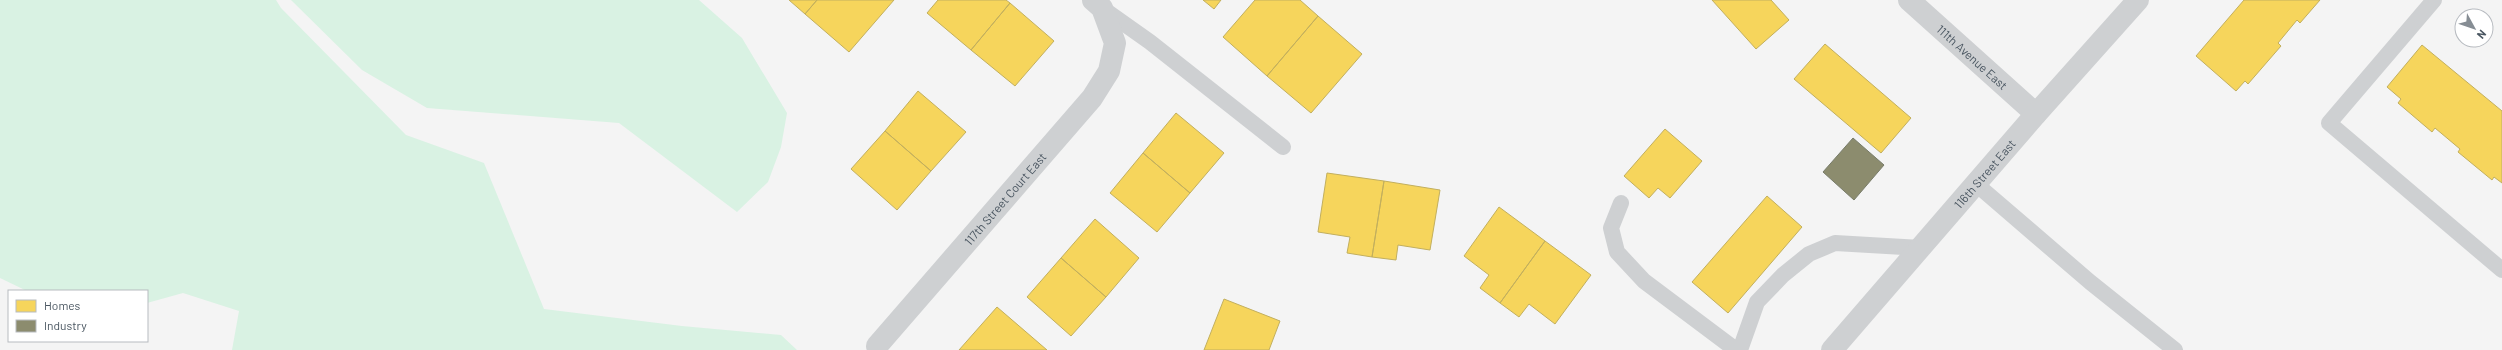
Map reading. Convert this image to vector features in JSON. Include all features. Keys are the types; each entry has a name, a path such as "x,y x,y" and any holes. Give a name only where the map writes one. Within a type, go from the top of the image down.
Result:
{"street":[{"name":"111th Avenue East","path":"1909,0 2036,114"},
{"name":"116th Street East","path":"1832,350 2036,114 2138,0"},
{"name":"117th Street Court East","path":"877,346 1092,98 1109,71 1115,42 1098,4"}],"lane":[{"path":"2434,0 2329,123 2502,270"},
{"path":"1098,4 1150,42 1283,148"},
{"path":"1976,184 2090,282 2175,350"},
{"path":"1621,203 1611,228 1617,252 1644,281 1736,350"},
{"path":"1740,350 1758,302 1783,275 1810,254 1835,244 1921,248"}],"green space":[{"path":"0,0 276,0 281,8 406,135 484,163 544,309 682,326 781,335 797,350 232,350 239,311 183,293 148,303 148,290 25,290 0,278"},
{"path":"291,0 699,0 742,38 787,113 781,147 768,182 737,212 619,123 427,108 362,70"}],"building: Homes":[{"path":"789,0 817,0 805,14"},
{"path":"817,0 894,0 849,52 805,14"},
{"path":"938,0 1006,0 1010,3 971,50 927,13"},
{"path":"1203,0 1221,0 1214,9"},
{"path":"1255,0 1300,0 1318,16 1267,76 1223,37"},
{"path":"1712,0 1771,0 1789,20 1756,49"},
{"path":"2244,0 2320,0 2300,23 2297,20 2278,43 2281,46 2248,84 2245,81 2236,91 2196,56"},
{"path":"1010,3 1054,41 1015,86 971,50"},
{"path":"1318,16 1362,54 1311,113 1267,76"},
{"path":"1825,44 1911,118 1881,153 1794,79"},
{"path":"2422,45 2502,111 2502,183 2494,177 2492,180 2458,152 2460,149 2435,128 2432,132 2398,103 2401,99 2387,87"},
{"path":"918,91 966,132 931,171 885,131"},
{"path":"1176,113 1224,153 1190,193 1143,153"},
{"path":"1665,129 1702,161 1670,198 1658,188 1649,198 1624,176"},
{"path":"885,131 931,171 897,210 851,169"},
{"path":"1143,153 1190,193 1157,232 1110,193"},
{"path":"1327,173 1384,181 1372,257 1347,253 1350,237 1318,232"},
{"path":"1384,181 1440,190 1430,250 1398,245 1396,260 1372,257"},
{"path":"1767,196 1802,227 1728,313 1692,282"},
{"path":"1499,207 1545,241 1500,303 1480,288 1489,275 1464,256"},
{"path":"1095,219 1139,258 1106,297 1061,258"},
{"path":"1545,241 1591,275 1555,324 1529,304 1519,317 1500,303"},
{"path":"1061,258 1106,297 1071,336 1027,297"},
{"path":"1224,299 1280,321 1269,350 1204,350"},
{"path":"997,307 1047,350 959,350"}],"building: Industry":[{"path":"1853,138 1884,165 1854,200 1823,172"}]}
